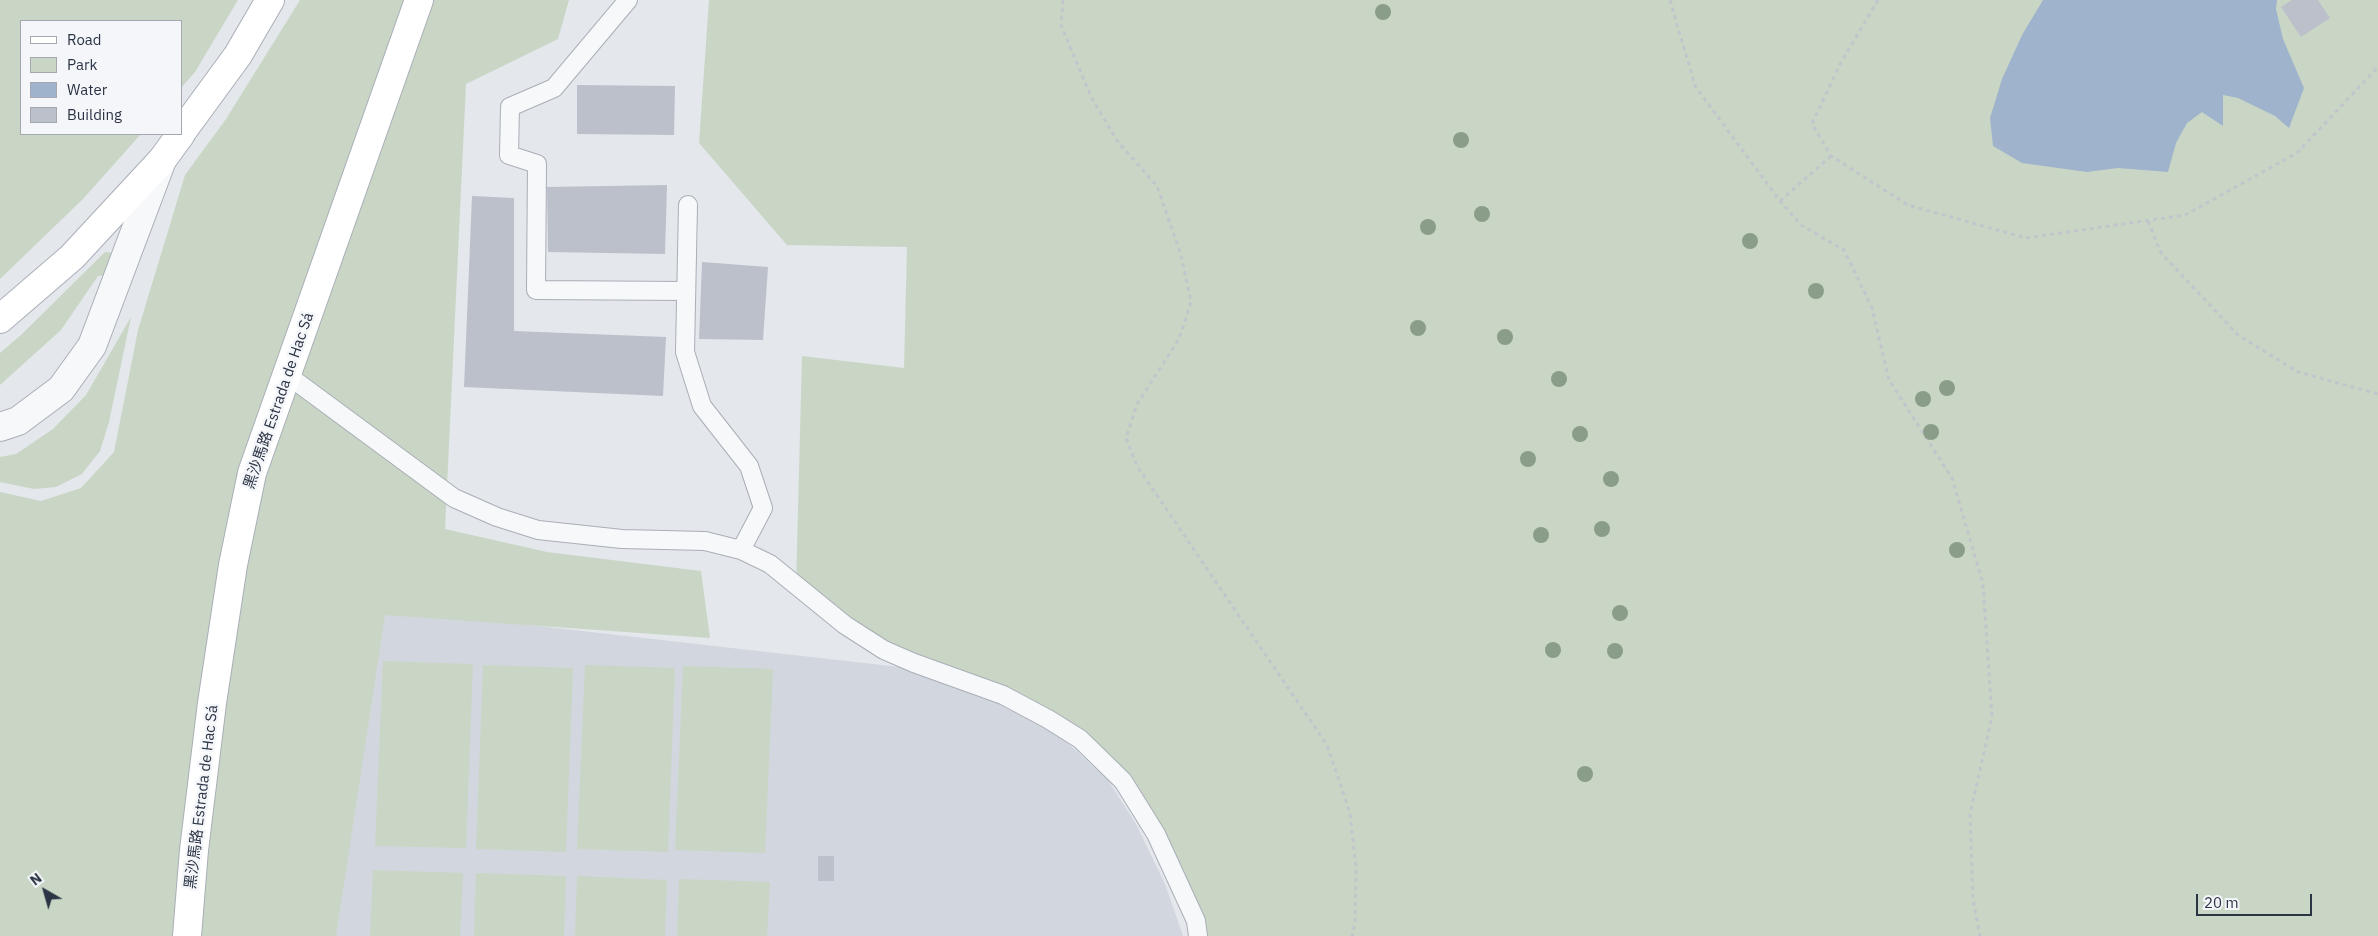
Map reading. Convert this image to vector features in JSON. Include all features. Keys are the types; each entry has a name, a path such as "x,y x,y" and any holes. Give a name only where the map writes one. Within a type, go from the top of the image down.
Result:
{"main road":[{"path":"182,132 238,54 270,0"},
{"name":"黑沙馬路 Estrada de Hac Sá","path":"187,936 196,830 233,566 252,473 419,0"},
{"path":"0,319 72,257 162,160 180,135"}],"street":[{"path":"0,427 18,421 61,389 92,346 162,160"}],"lane":[{"path":"628,0 554,88 510,107 509,155 537,164 536,290 686,291"},
{"path":"688,205 685,352 702,406 749,466 763,508 741,550"},
{"path":"286,374 454,498 497,517 538,530 622,539 705,541 741,550 770,564 845,625 884,650 914,663 1003,695 1048,719 1080,739 1123,781 1156,834 1196,921 1198,936"}],"path":[{"path":"1063,0 1061,25 1092,99 1118,142 1157,186 1180,256 1192,302 1179,339 1137,404 1126,438 1136,466 1327,746 1350,813 1356,869 1355,922 1352,936"},
{"path":"1670,0 1694,86 1780,201 1801,224 1844,250 1872,308 1889,380 1952,478 1983,584 1992,717 1970,814 1973,899 1980,936"},
{"path":"1878,0 1839,66 1812,124 1831,156 1908,205 2026,238 2185,215 2297,153 2378,67"},
{"path":"1780,201 1831,156"},
{"path":"2148,221 2161,253 2238,335 2298,372 2378,394"}],"shaded area":[{"path":"327,602 899,667 1003,705 1059,735 1108,780 1136,824 1165,884 1183,936 203,936"}],"green space":[{"path":"0,0 238,0 195,72 182,87 182,20 20,20 20,135 140,135 83,199 0,279"},
{"path":"300,0 569,0 558,39 466,84 445,529 547,552 701,571 710,638 385,615 336,936 0,936 0,492 41,501 81,488 114,452 138,330 185,175 226,119"},
{"path":"709,0 2378,0 2378,936 1198,936 1156,834 1080,739 914,663 796,587 802,356 904,368 907,247 787,245 699,143"},
{"path":"105,252 112,253 110,275 98,276 61,330 0,385 0,353 21,335"},
{"path":"131,317 109,422 100,451 82,474 56,487 34,489 0,482 0,457 16,454 53,429 86,395"},
{"path":"383,661 473,664 466,848 375,846"},
{"path":"483,665 573,668 566,852 476,849"},
{"path":"585,665 675,668 668,852 577,849"},
{"path":"683,666 773,669 765,853 675,850"},
{"path":"373,870 463,873 460,936 370,936"},
{"path":"476,873 566,876 564,936 474,936"},
{"path":"577,876 667,880 665,936 575,936"},
{"path":"679,879 770,882 767,936 677,936"}],"water":[{"path":"2043,0 2277,0 2276,9 2283,39 2304,88 2289,128 2275,116 2238,98 2223,95 2223,126 2202,112 2187,123 2176,143 2168,172 2118,168 2087,172 2022,163 1993,146 1990,118 2002,79 2022,35"}],"building":[{"path":"2292,0 2318,0 2330,18 2301,37 2281,7"},
{"path":"577,85 675,86 674,135 577,134"},
{"path":"667,185 665,254 548,252 547,187"},
{"path":"472,196 514,198 514,331 666,337 663,396 464,387"},
{"path":"702,262 768,267 763,340 699,339"},
{"path":"818,856 834,856 834,881 818,881"}]}
